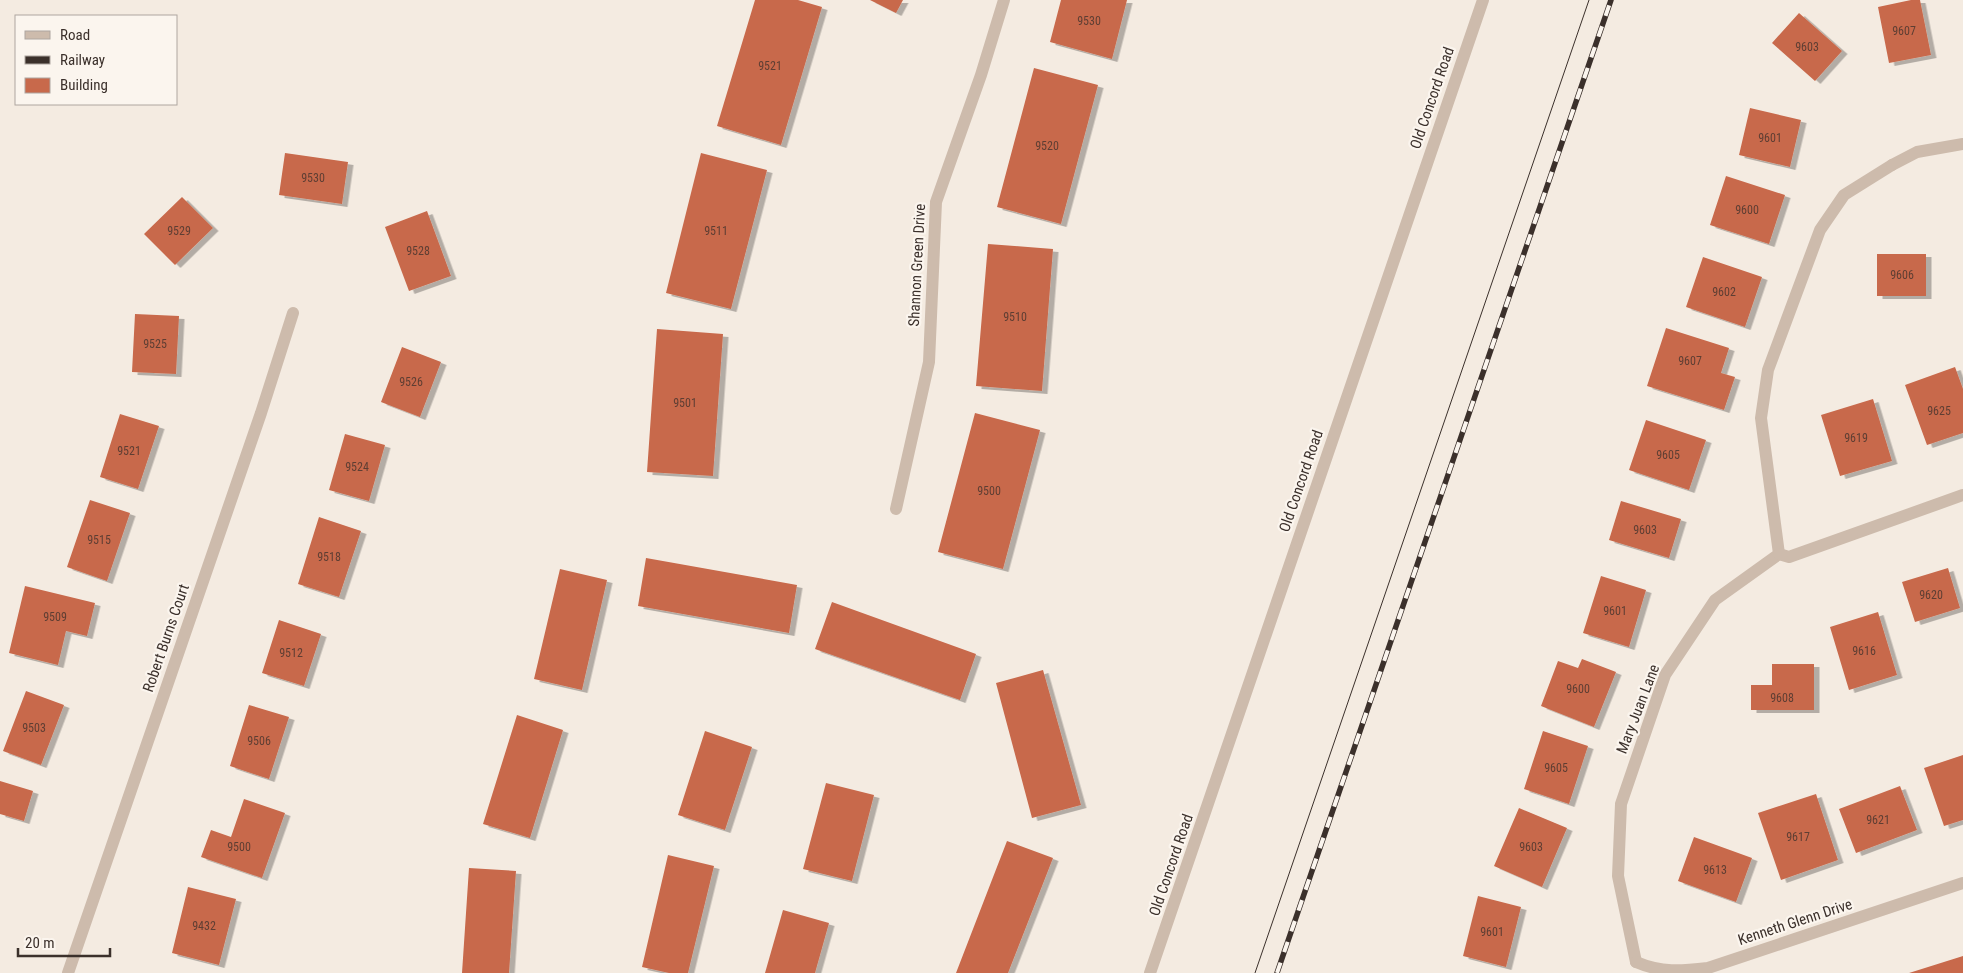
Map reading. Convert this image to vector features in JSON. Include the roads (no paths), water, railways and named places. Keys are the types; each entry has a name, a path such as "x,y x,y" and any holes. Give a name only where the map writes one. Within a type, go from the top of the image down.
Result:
{"street":[{"name":"Shannon Green Drive","path":"896,509 929,362 936,202 1004,0"},
{"name":"Old Concord Road","path":"1150,973 1483,0"},
{"path":"1963,144 1917,152 1844,194 1820,230 1768,370 1760,418 1778,554 1789,557 1963,495"},
{"name":"Robert Burns Court","path":"68,973 258,422 293,313"},
{"name":"Mary Juan Lane","path":"1636,962 1618,876 1621,804 1665,675 1715,600 1778,554"},
{"name":"Kenneth Glenn Drive","path":"1636,962 1650,968 1679,972 1708,968 1963,883"}],"tram line":[{"path":"1255,973 1589,0"}],"railway":[{"path":"1277,973 1611,0"}]}
